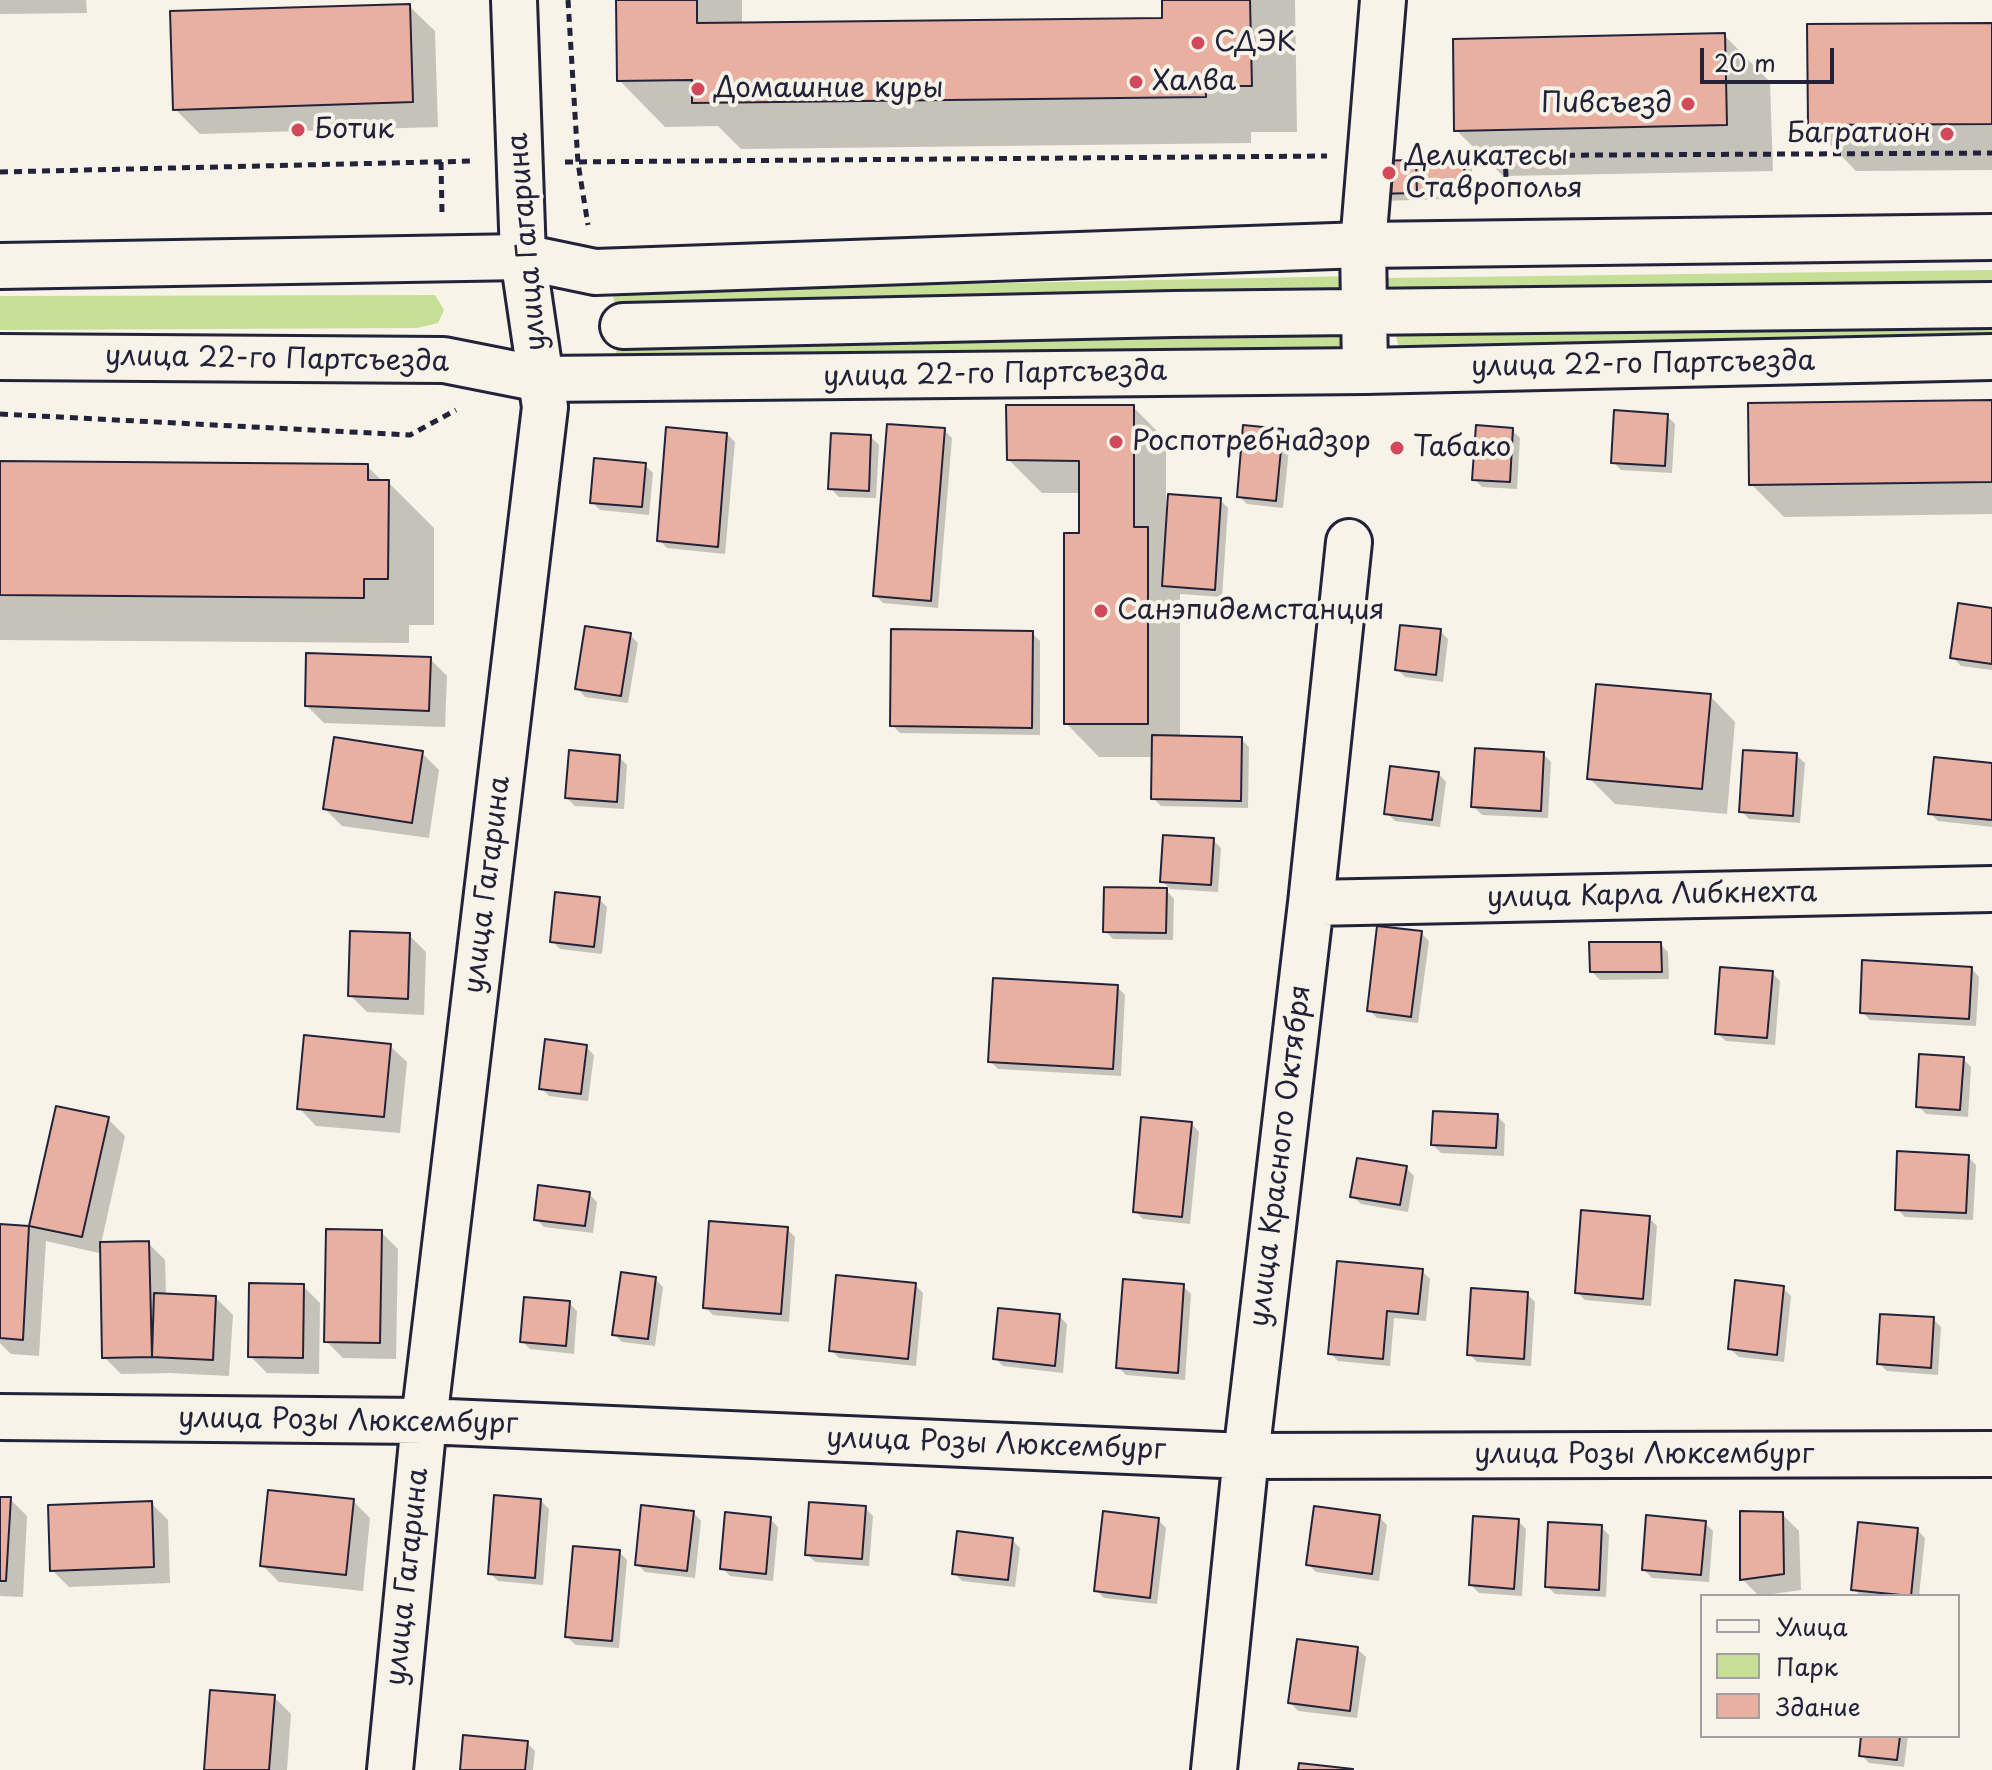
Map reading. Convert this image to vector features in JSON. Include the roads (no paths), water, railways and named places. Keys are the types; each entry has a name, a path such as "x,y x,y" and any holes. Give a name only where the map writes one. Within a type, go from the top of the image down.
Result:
{"street":[{"name":"улица Гагарина","path":"390,1770 424,1421 545,407 523,257 514,0"},
{"path":"1365,371 1363,245 1383,0"},
{"path":"0,266 523,257 595,272 1363,245 1992,237"},
{"path":"623,326 1363,312 1992,305"},
{"name":"улица 22-го Партсъезда","path":"0,357 444,360 540,379 1365,371 1992,357"},
{"name":"улица Красного Октября","path":"1214,1770 1246,1456 1311,903 1349,542"},
{"name":"улица Карла Либкнехта","path":"1311,903 1992,889"},
{"name":"улица Розы Люксембург","path":"0,1417 424,1421 1246,1456 1992,1454"}],"place":[{"name":"СДЭК","path":"1198,43"},
{"name":"Халва","path":"1136,82"},
{"name":"Домашние куры","path":"698,89"},
{"name":"Пивсъезд","path":"1688,104"},
{"name":"Ботик","path":"298,130"},
{"name":"Багратион","path":"1947,134"},
{"name":"Деликатесы Ставрополья","path":"1389,173"},
{"name":"Роспотребнадзор","path":"1116,442"},
{"name":"Табако","path":"1397,448"},
{"name":"Санэпидемстанция","path":"1101,611"}]}
